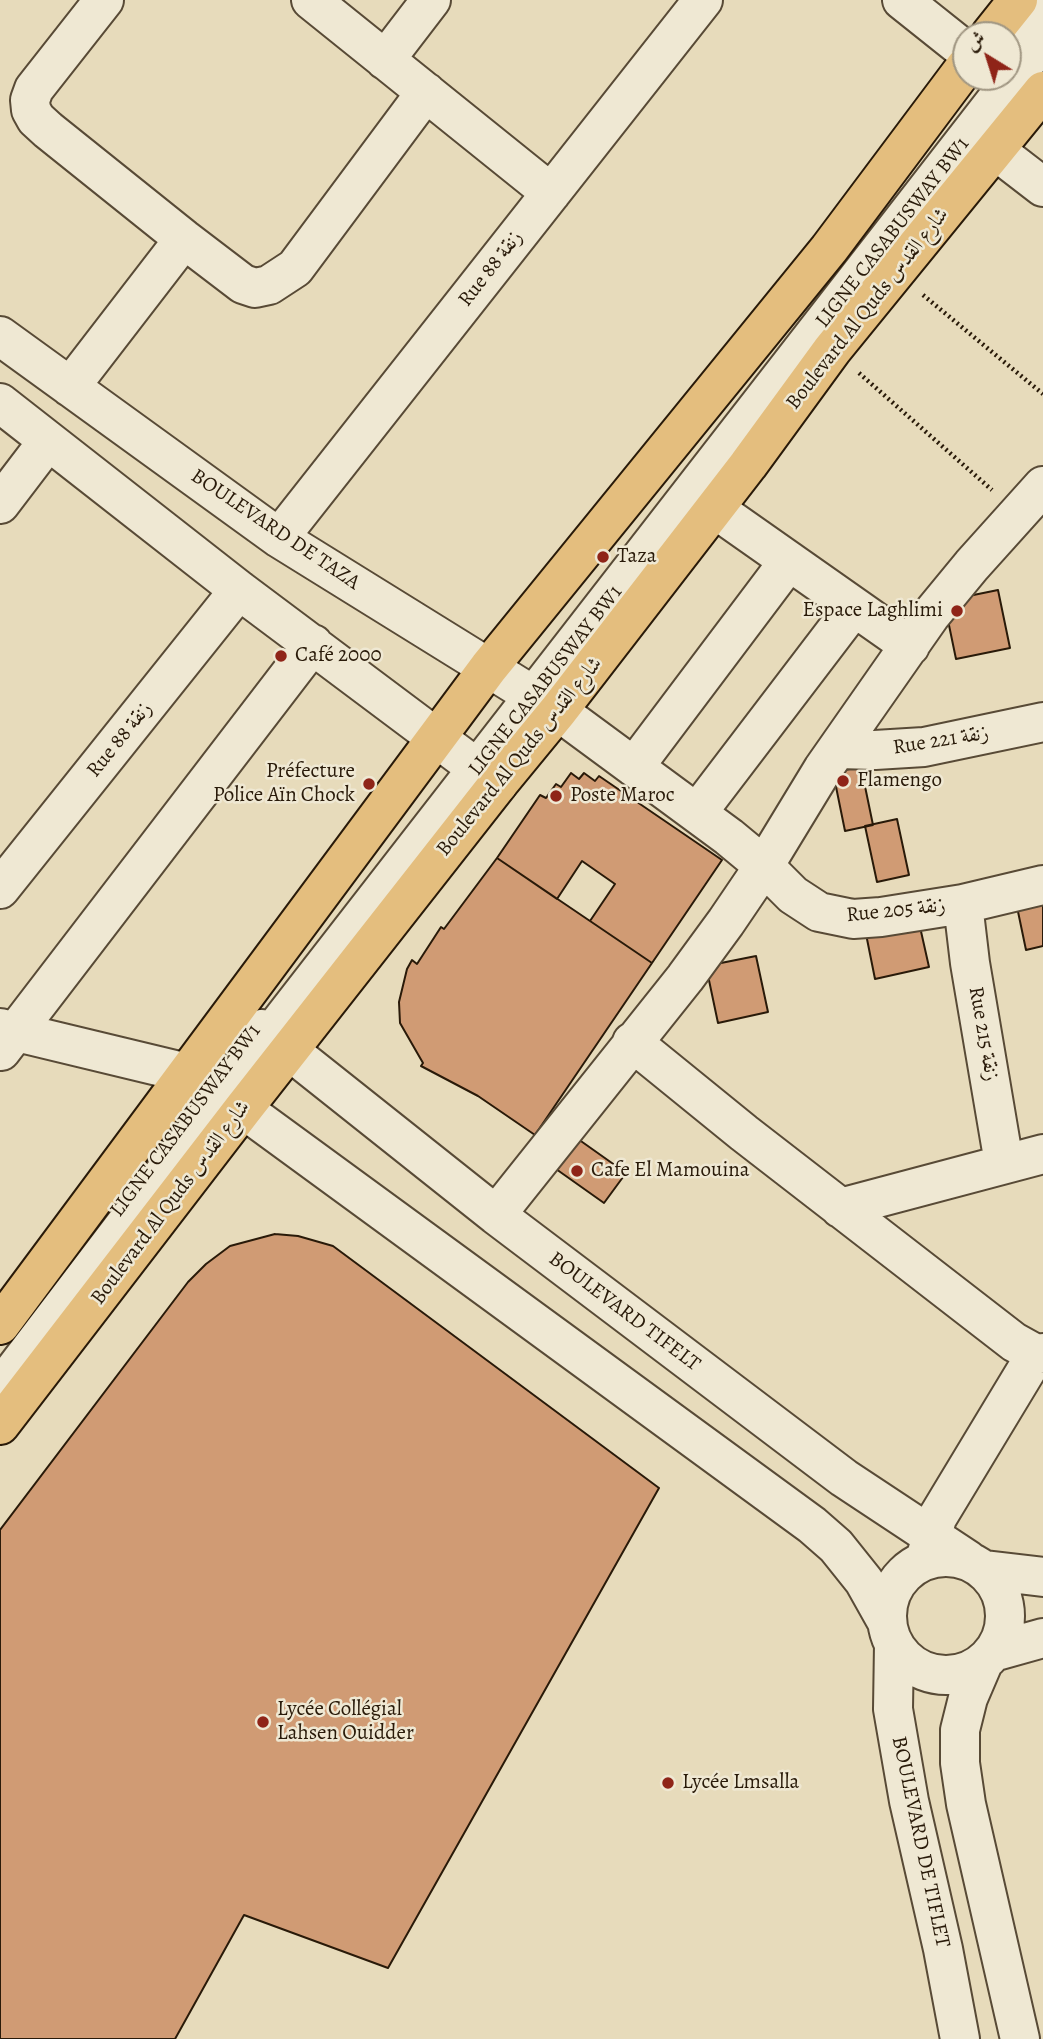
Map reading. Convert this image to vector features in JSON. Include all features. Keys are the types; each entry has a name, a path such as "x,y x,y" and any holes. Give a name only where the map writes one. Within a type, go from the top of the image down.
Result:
{"main road":[{"path":"1001,21 1018,0"},
{"name":"Boulevard Al Quds شارع القدس","path":"0,1325 216,1091 525,691 829,249 952,85"},
{"name":"Boulevard Al Quds شارع القدس","path":"0,1425 216,1091 469,762 525,691 715,509 832,350 1043,91"}],"street":[{"path":"104,0 34,89 30,100 31,110 48,130 184,239 243,284 255,288 278,281 295,268 426,92"},
{"path":"311,0 551,193"},
{"path":"385,60 431,0"},
{"name":"Rue 88 زنقة","path":"279,538 703,0"},
{"path":"902,0 952,40"},
{"path":"1022,28 1043,1"},
{"name":"LIGNE CASABUSWAY BW1","path":"525,691 1043,40"},
{"name":"LIGNE CASABUSWAY BW1","path":"525,691 853,245 973,91"},
{"path":"995,150 1043,187"},
{"path":"70,387 184,239"},
{"name":"BOULEVARD DE TAZA","path":"0,336 279,538 525,691 634,767"},
{"path":"0,402 239,590 469,762"},
{"path":"0,505 48,441"},
{"path":"496,1215 685,978 764,866 823,769 949,593 1031,500"},
{"path":"715,509 910,646"},
{"path":"634,767 789,561"},
{"name":"Rue 88 زنقة","path":"0,890 239,590"},
{"path":"697,813 854,607"},
{"path":"313,645 5,1037 216,1091 812,1525 836,1546 864,1581 904,1658 918,1668 934,1674 951,1675 968,1671 988,1658 1043,1638"},
{"name":"Rue 221 زنقة","path":"839,749 924,747 1043,722"},
{"name":"Rue 205 زنقة","path":"634,767 764,866 793,895 819,912 834,917 881,917 963,904 1043,885"},
{"name":"Rue 215 زنقة","path":"963,904 970,963 1004,1163"},
{"name":"BOULEVARD TIFELT","path":"263,1031 496,1215 844,1478 927,1548 976,1565"},
{"path":"632,1042 1014,1342 1040,1353 946,1502 927,1548 892,1591 887,1607 890,1633"},
{"name":"LIGNE CASABUSWAY BW1","path":"0,1364 216,1091"},
{"name":"LIGNE CASABUSWAY BW1","path":"0,1389 216,1091"},
{"path":"840,1208 1043,1154"},
{"path":"976,1565 1043,1577"},
{"path":"976,1565 995,1581 1002,1595 1005,1625 1001,1640 988,1658 968,1698 960,1730 960,1763 966,1804 1020,2039"},
{"name":"BOULEVARD DE TIFLET","path":"890,1633 893,1709 909,1801 943,1949 960,2039"}],"path":[{"path":"895,272 1043,394"},
{"path":"832,350 1031,500"}],"building":[{"path":"998,590 1010,648 956,659 944,601"},
{"path":"861,767 873,825 845,831 833,772"},
{"path":"571,773 579,779 584,773 595,781 599,776 722,860 652,963 590,921 615,884 582,861 557,899 497,858 540,795 546,798 556,784 561,787"},
{"path":"897,819 909,875 877,882 865,826"},
{"path":"497,858 652,963 535,1135 478,1096 421,1066 423,1063 400,1023 399,1002 407,969 412,960 417,964 441,927 444,929"},
{"path":"1043,896 1043,946 1026,950 1016,902"},
{"path":"918,918 929,967 875,979 865,929"},
{"path":"756,956 768,1012 718,1023 706,966"},
{"path":"578,1139 626,1173 604,1203 556,1169"},
{"name":"Lycée Collégial Lahsen Ouidder","path":"275,1234 298,1236 333,1246 659,1488 388,1968 244,1915 175,2039 0,2039 0,1530 188,1282 230,1246"}],"place":[{"name":"Taza","path":"603,557"},
{"name":"Espace Laghlimi","path":"957,611"},
{"name":"Café 2000","path":"281,656"},
{"name":"Flamengo","path":"843,781"},
{"name":"Préfecture Police Aïn Chock","path":"369,784"},
{"name":"Poste Maroc","path":"556,796"},
{"name":"Cafe El Mamouina","path":"577,1171"},
{"name":"Lycée Collégial Lahsen Ouidder","path":"263,1722"},
{"name":"Lycée Lmsalla","path":"668,1783"}]}
